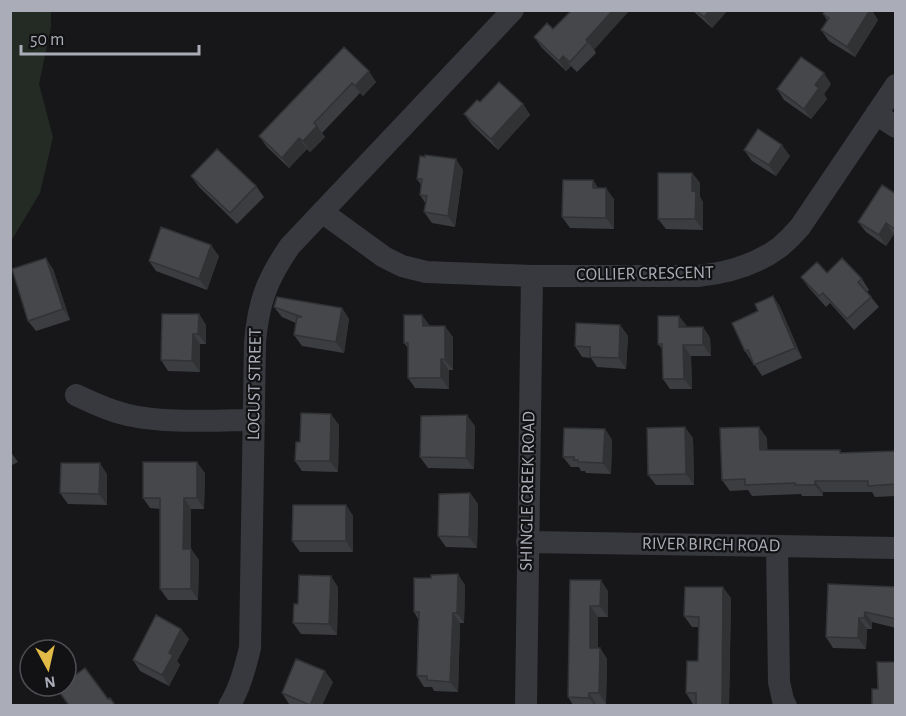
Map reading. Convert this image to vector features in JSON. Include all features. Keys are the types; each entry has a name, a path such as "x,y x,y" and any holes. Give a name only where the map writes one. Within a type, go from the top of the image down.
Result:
{"street":[{"name":"LOCUST STREET","path":"229,705 243,676 250,648 255,343 257,320 264,291 290,246 513,10"},
{"name":"COLLIER CRESCENT","path":"322,212 384,257 402,266 426,272 532,276 698,276 714,274 741,268 762,259 800,227 896,85"},
{"path":"876,114 896,127"},
{"name":"SHINGLE CREEK ROAD","path":"526,705 532,276"},
{"path":"76,395 102,407 128,415 156,419 254,420"},
{"name":"RIVER BIRCH ROAD","path":"527,542 896,548"},
{"path":"777,547 779,682 786,705"}],"shaded area":[{"path":"11,10 51,11 51,27 39,84 53,137 40,193 11,241"}],"building":[{"path":"572,10 613,10 570,62 563,56 559,61 534,37 547,23 553,29"},
{"path":"696,10 710,10 704,17"},
{"path":"825,10 870,10 847,47 821,30 829,18 823,14"},
{"path":"344,47 369,71 355,86 352,83 314,123 317,126 303,141 299,138 282,158 259,136"},
{"path":"801,57 824,73 815,85 819,88 804,109 777,89"},
{"path":"499,82 523,104 491,139 464,114 477,100 480,102"},
{"path":"758,129 782,145 769,165 744,150"},
{"path":"217,149 256,186 230,213 191,176"},
{"path":"425,155 456,159 448,216 424,212 427,196 420,195 422,179 417,179 420,156 425,157"},
{"path":"658,173 692,173 692,191 696,192 695,219 658,219"},
{"path":"563,180 593,180 593,188 606,188 606,218 562,217"},
{"path":"882,185 896,194 896,227 895,229 886,223 879,235 858,222"},
{"path":"161,227 211,245 199,279 149,261"},
{"path":"46,258 63,309 28,321 12,269"},
{"path":"842,258 862,279 858,282 871,297 847,319 823,293 819,296 801,277 817,262 827,273"},
{"path":"773,296 795,348 754,365 732,323 758,311 755,304"},
{"path":"277,297 342,308 336,342 294,335 297,317 302,317 274,307"},
{"path":"162,314 199,314 198,334 193,334 192,361 161,360"},
{"path":"404,315 422,315 423,326 445,326 445,360 441,359 441,378 408,378 408,343 404,343"},
{"path":"658,316 679,316 679,327 703,327 703,345 683,345 684,379 663,379 662,344 658,344"},
{"path":"576,323 620,325 619,358 590,357 590,347 575,346"},
{"path":"301,413 331,414 330,461 295,461 296,442 300,442"},
{"path":"467,415 466,458 420,457 421,416"},
{"path":"685,427 686,474 648,475 647,428"},
{"path":"759,427 760,450 840,450 840,453 896,451 896,484 868,486 868,481 815,481 815,485 795,485 795,483 745,485 745,479 722,480 720,428"},
{"path":"564,428 605,429 603,463 578,462 574,460 574,457 563,457"},
{"path":"143,462 197,462 197,498 184,498 183,549 191,549 191,589 160,589 160,498 143,498"},
{"path":"61,463 100,463 99,494 60,493"},
{"path":"470,493 469,537 438,536 439,494"},
{"path":"293,505 346,505 346,541 292,541"},
{"path":"458,574 457,613 453,613 450,682 427,680 427,676 417,676 419,612 414,612 414,578"},
{"path":"299,575 331,576 329,624 293,623 294,604 298,604"},
{"path":"570,580 601,580 600,606 590,606 590,648 600,648 599,693 589,693 589,698 568,697"},
{"path":"828,584 896,587 896,619 865,612 864,618 859,618 858,638 826,637"},
{"path":"685,587 723,587 722,705 696,705 696,693 686,693 687,661 698,661 699,617 684,616"},
{"path":"156,615 181,629 169,653 173,655 162,675 133,660"},
{"path":"296,659 325,671 310,705 282,693"},
{"path":"877,662 896,662 896,705 872,705 872,689 878,689"},
{"path":"85,668 115,705 66,705 68,704 64,698 78,698 78,673"}]}
